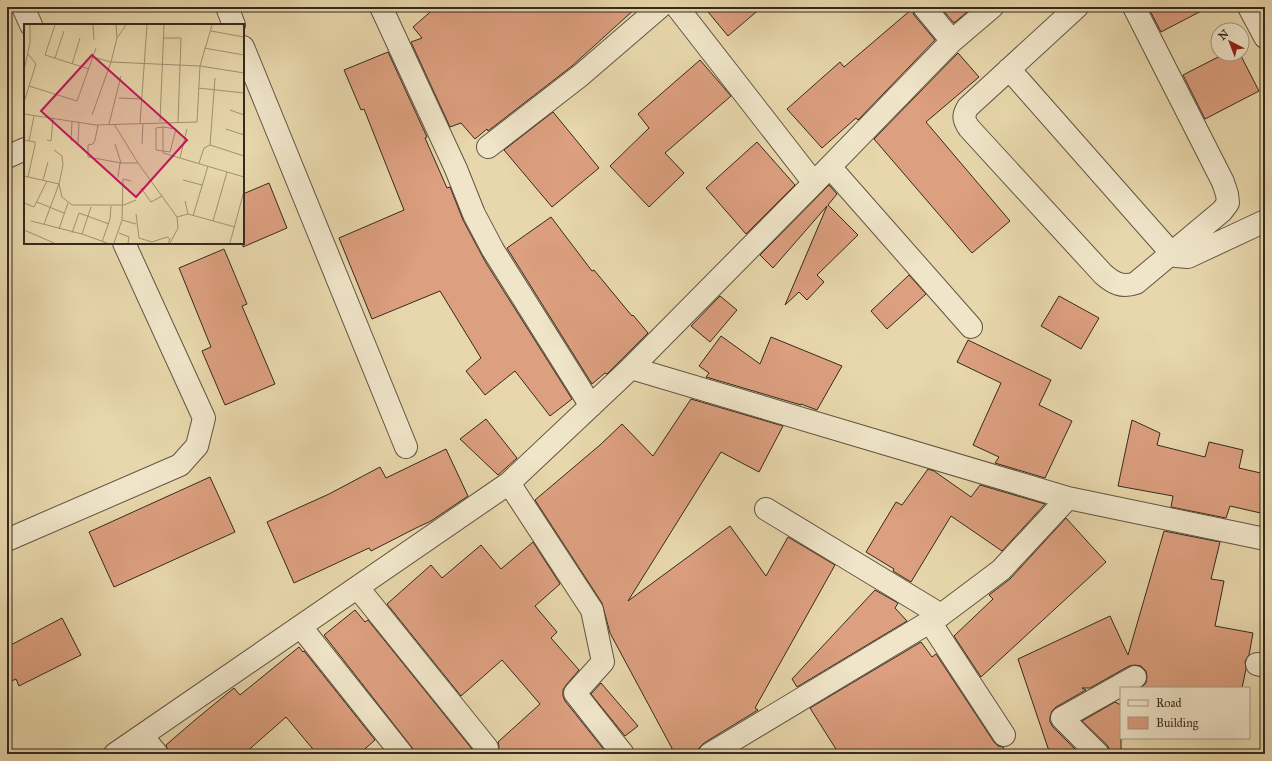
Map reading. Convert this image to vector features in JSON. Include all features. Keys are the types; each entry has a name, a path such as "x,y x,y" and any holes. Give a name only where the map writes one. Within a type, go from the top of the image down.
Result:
{"street":[{"path":"226,7 234,24"},
{"path":"381,7 456,169 474,214 493,250 592,406"},
{"path":"488,147 581,75 660,7"},
{"path":"676,7 814,183"},
{"path":"924,7 952,41"},
{"path":"115,754 509,483 631,368 830,167 952,41 992,7"},
{"path":"1077,7 968,106 964,113 964,120 969,128 1097,268 1111,281 1120,285 1130,285 1136,283 1222,211 1228,203 1223,182 1134,7"},
{"path":"1249,7 1265,36"},
{"path":"244,49 406,447"},
{"path":"1009,69 1176,256 1188,257 1265,221"},
{"path":"7,157 24,148"},
{"path":"830,167 971,327"},
{"path":"7,540 180,465 197,446 204,418 124,244"},
{"path":"631,368 1068,498 1265,540"},
{"path":"509,483 592,610 603,662 574,693 623,754"},
{"path":"710,754 936,618 1001,570 1068,498"},
{"path":"766,508 936,618 1004,735"},
{"path":"358,588 487,748"},
{"path":"301,627 402,754"},
{"path":"1098,754 1062,718 1135,677"},
{"path":"142,736 157,754"}],"building":[{"path":"436,7 637,7 572,66 488,131 487,129 475,139 461,123 450,127 411,42 422,38 413,27"},
{"path":"704,7 762,7 728,36"},
{"path":"940,7 973,7 954,23"},
{"path":"1148,7 1209,7 1161,32"},
{"path":"912,9 914,15 935,40 858,120 856,118 822,148 787,109 840,62 844,67"},
{"path":"388,52 427,137 425,138 447,188 450,187 463,220 486,263 572,399 550,416 515,371 485,395 466,371 481,358 440,291 372,319 339,238 404,210 364,109 361,110 344,70"},
{"path":"958,53 979,77 926,122 1010,221 972,253 874,139"},
{"path":"700,60 731,96 665,153 684,173 649,207 610,166 649,128 638,114"},
{"path":"1210,61 1244,62 1259,91 1205,119 1183,75"},
{"path":"553,112 599,168 552,207 504,150"},
{"path":"757,142 795,185 746,234 706,188"},
{"path":"269,183 287,228 243,247 244,194"},
{"path":"829,185 837,194 828,205 858,235 817,275 824,282 807,300 799,292 785,305 827,206 773,268 760,255"},
{"path":"551,217 592,271 594,270 648,333 607,374 605,373 592,384 507,248"},
{"path":"224,249 247,304 242,306 275,384 225,405 202,351 211,347 179,268"},
{"path":"909,275 926,294 887,329 871,311"},
{"path":"720,296 737,310 710,342 691,326"},
{"path":"1059,296 1099,318 1081,349 1041,326"},
{"path":"721,336 760,364 771,337 842,366 817,410 706,377 709,373 699,366"},
{"path":"968,340 1051,380 1039,405 1072,421 1045,478 995,463 999,457 973,445 1001,383 957,362"},
{"path":"691,399 783,426 759,472 721,452 628,601 730,526 766,576 788,537 835,565 755,708 758,710 704,743 699,748 698,754 675,754 610,633 602,603 535,500 600,445 622,424 653,456"},
{"path":"486,419 517,458 498,475 460,439"},
{"path":"1132,420 1160,433 1157,445 1205,457 1209,442 1243,450 1239,468 1265,474 1265,514 1230,506 1226,518 1171,507 1173,496 1118,486"},
{"path":"446,449 468,496 431,521 371,551 369,548 294,583 267,522 329,494 380,467 386,478"},
{"path":"928,469 934,471 971,497 980,485 1045,504 1002,551 951,516 911,582 893,571 894,569 866,552 896,502 902,505"},
{"path":"210,477 235,532 114,587 89,532"},
{"path":"1066,518 1106,562 981,677 954,636 993,599 989,595 1010,579"},
{"path":"1164,531 1220,542 1211,579 1224,581 1215,626 1253,633 1249,655 1245,661 1246,669 1242,687 1142,687 1146,683 1146,671 1141,666 1129,666 1090,688 1082,688 1086,690 1056,707 1052,711 1050,722 1053,727 1080,754 1050,754 1018,659 1110,616 1128,655"},
{"path":"533,542 560,584 535,606 557,632 551,638 579,670 566,685 563,690 563,696 565,701 605,751 602,754 498,754 498,742 540,704 502,660 461,696 387,604 431,565 442,578 481,545 501,569"},
{"path":"875,590 898,603 895,608 907,621 797,687 792,679"},
{"path":"355,610 365,622 368,620 476,754 417,754 324,635"},
{"path":"62,618 81,655 19,686 16,679 7,683 7,647"},
{"path":"921,642 932,657 936,654 994,742 998,746 1003,747 1007,754 839,754 810,708"},
{"path":"299,647 303,652 304,651 375,740 359,754 317,754 286,717 244,754 169,754 166,745 195,720 234,688 240,695"},
{"path":"601,683 638,726 625,736 591,694"},
{"path":"1115,702 1120,704 1121,754 1110,754 1110,750 1107,745 1082,721"}]}
